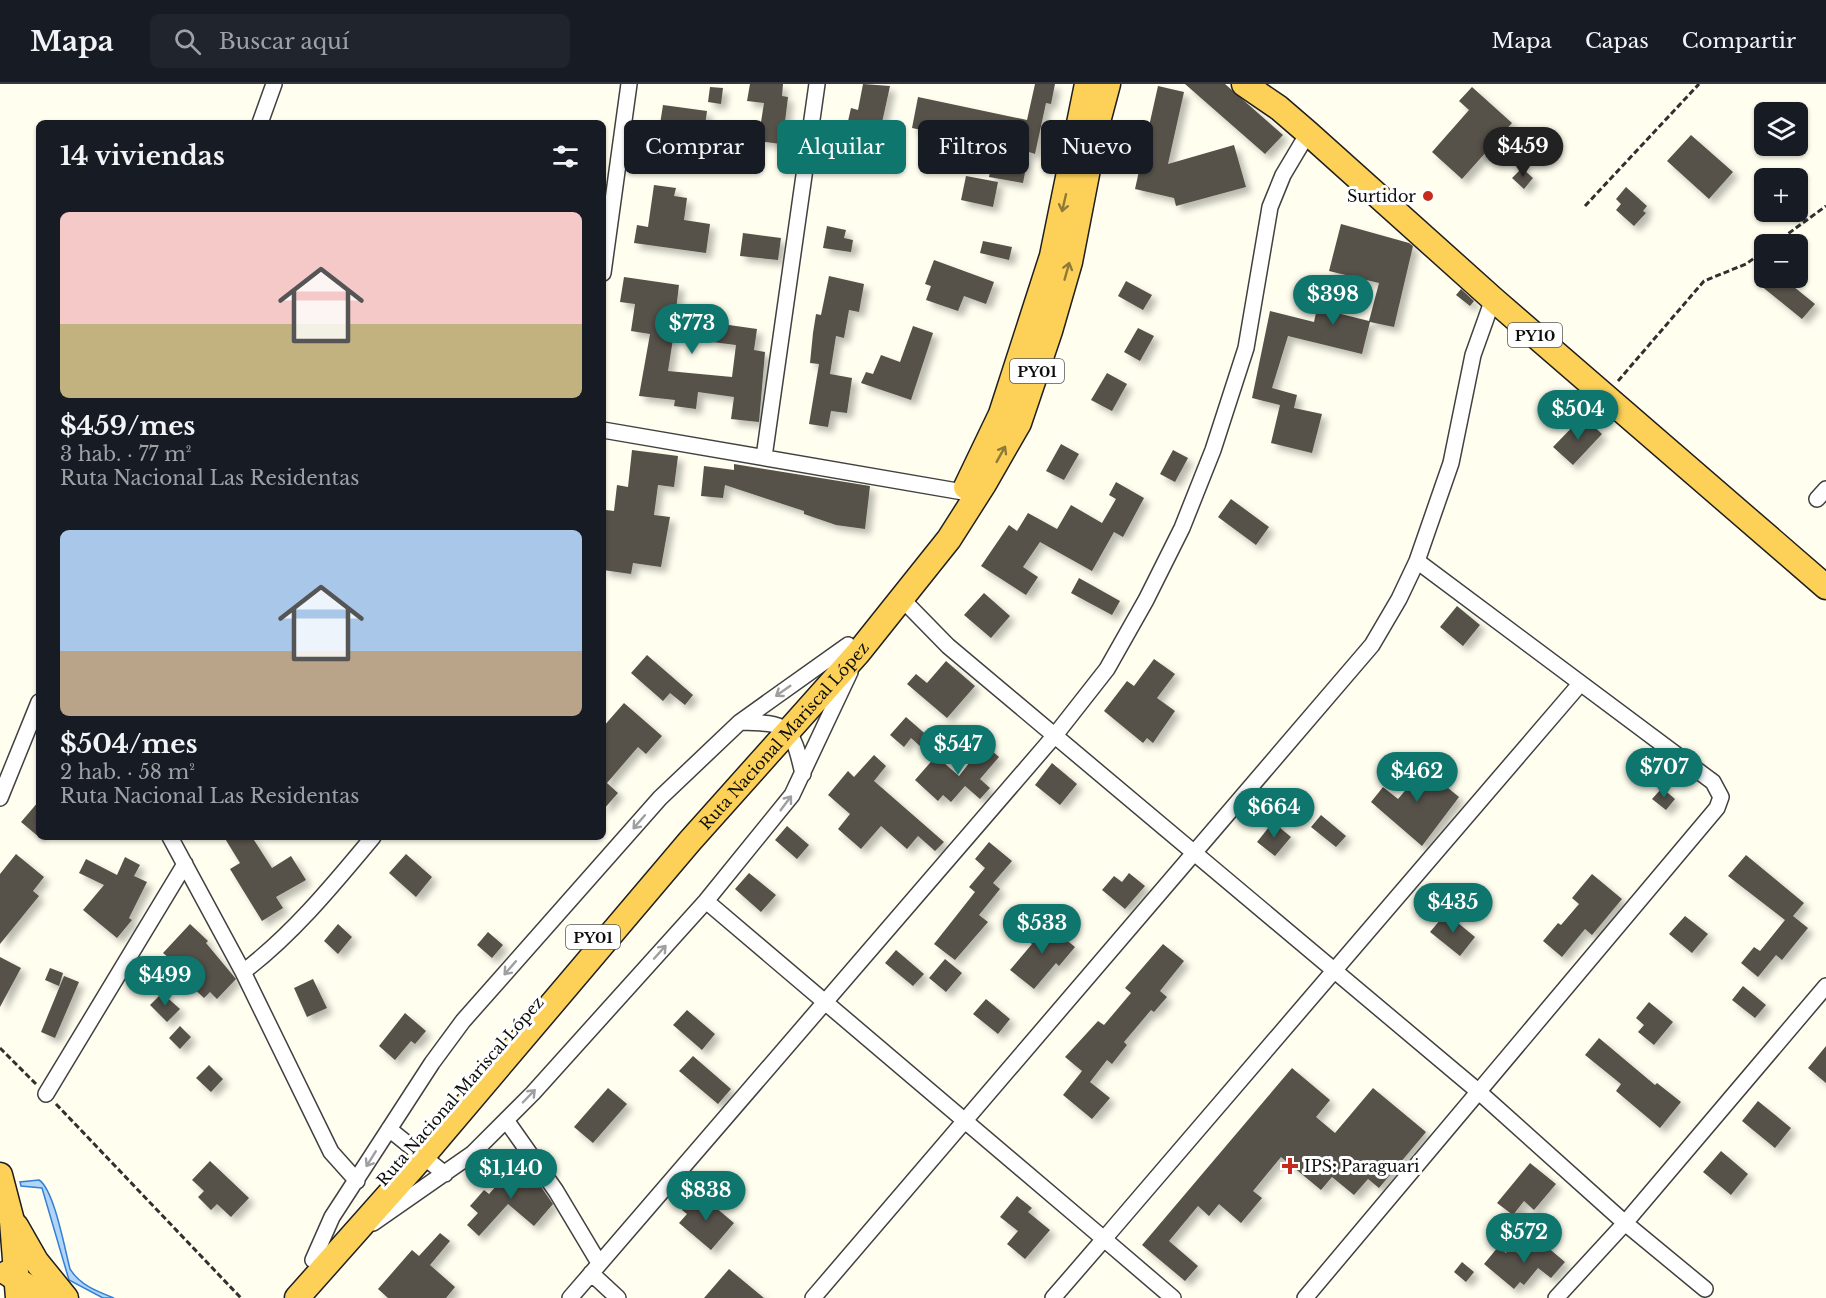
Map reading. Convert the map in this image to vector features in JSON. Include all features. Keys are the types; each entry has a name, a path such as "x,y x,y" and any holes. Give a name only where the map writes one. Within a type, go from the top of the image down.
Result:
{"highway":[{"name":"Ruta Nacional Mariscal López","path":"853,649 923,557 963,492 1001,414 1039,299 1067,191 1087,84"},
{"name":"Ruta Nacional Mariscal López","path":"1098,120 1108,84"},
{"path":"1102,120 1120,84"},
{"name":"PY10","path":"1244,84 1279,108 1308,133 1492,299 1826,587"},
{"path":"1255,84 1279,108"},
{"name":"Ruta Nacional Mariscal López","path":"278,1298 418,1152 690,841 782,726 902,599 955,530 1019,423 1070,262 1087,174"},
{"name":"Ruta Nacional Mariscal López","path":"297,1298 353,1237 418,1152"},
{"path":"0,1175 9,1212 12,1282 45,1298"},
{"path":"9,1212 36,1261 66,1298"}],"street":[{"path":"261,120 274,84"},
{"path":"606,235 630,84"},
{"path":"764,457 817,84"},
{"path":"570,1298 1056,734 1107,669 1146,600 1182,528 1213,450 1246,348 1270,207 1283,175 1308,133"},
{"path":"813,1298 1372,645 1399,599 1417,561 1451,463 1473,355 1492,299"},
{"path":"606,431 963,492"},
{"path":"1305,1298 1720,802 1720,791 1713,782 1417,561"},
{"path":"902,599 948,646 1056,734 1479,1092 1625,1223 1705,1289"},
{"path":"313,1260 332,1218 389,1129 463,1021 660,798 740,722 853,649"},
{"path":"353,1237 472,1154 506,1120 706,901 758,840 792,795 803,774 853,649"},
{"path":"1053,1298 1580,684"},
{"path":"0,798 36,709"},
{"path":"740,722 782,726 803,774"},
{"path":"172,840 243,972 331,1152 357,1181"},
{"path":"243,972 330,890 371,840"},
{"path":"46,1094 184,864"},
{"path":"706,901 1173,1298"},
{"path":"1556,1298 1625,1223 1826,986"},
{"path":"506,1120 556,1191 595,1268 618,1298"},
{"path":"389,1129 445,1174"}],"path":[{"path":"1585,206 1699,84"},
{"path":"1788,234 1826,206"},
{"path":"1605,396 1704,281 1746,264 1754,258"},
{"path":"0,1048 241,1298"}],"water":[{"path":"39,1180 54,1207 70,1269 84,1283 114,1298 103,1298 69,1280 42,1188 21,1186 20,1182"}],"building":[{"path":"750,84 783,84 782,96 788,97 785,120 777,120 777,144 765,142 765,120 761,120 764,103 747,101"},
{"path":"863,84 890,86 883,120 848,120 851,108 858,110"},
{"path":"1035,84 1055,84 1051,104 1046,103 1041,120 1035,154 1029,152 1029,120 1027,120"},
{"path":"1185,84 1225,84 1283,135 1265,154"},
{"path":"1158,86 1184,92 1168,164 1234,145 1246,187 1176,206 1174,198 1135,189 1138,174 1153,174 1153,120 1150,120"},
{"path":"710,87 723,88 721,104 708,102"},
{"path":"1472,87 1512,123 1462,179 1432,152 1469,110 1459,101"},
{"path":"918,97 1027,120 918,120 918,129 912,128"},
{"path":"663,105 707,111 706,120 661,120"},
{"path":"1691,135 1733,172 1709,199 1667,161"},
{"path":"1522,168 1533,178 1524,189 1512,178"},
{"path":"990,174 1025,174 1023,183 989,177"},
{"path":"966,176 998,182 993,207 961,200"},
{"path":"654,185 676,188 674,196 687,198 684,220 710,224 706,253 634,243 637,225 648,227"},
{"path":"1626,187 1647,206 1643,211 1646,213 1634,226 1616,210 1621,204 1616,199"},
{"path":"1341,224 1413,246 1394,327 1370,322 1362,354 1288,336 1272,388 1297,395 1294,408 1322,414 1312,453 1271,443 1280,405 1252,398 1270,311 1314,322 1317,308 1369,321 1379,283 1329,271"},
{"path":"827,226 846,230 844,238 853,240 851,252 823,248"},
{"path":"743,233 781,238 778,260 740,256"},
{"path":"983,241 1012,247 1009,260 980,253"},
{"path":"934,260 994,282 986,304 964,296 958,311 926,300 931,286 925,284"},
{"path":"829,276 864,284 859,312 849,310 844,338 836,336 830,374 852,378 847,413 831,411 828,427 809,424 819,364 810,363 813,333 816,314 821,315"},
{"path":"624,277 679,285 676,310 671,309 667,339 673,339 668,371 732,377 736,345 712,342 715,323 757,329 754,350 765,352 759,422 731,419 734,397 698,392 696,409 674,406 675,400 639,396 650,334 631,331 635,304 620,302"},
{"path":"1126,281 1152,295 1143,310 1118,296"},
{"path":"1764,288 1795,288 1815,304 1802,319"},
{"path":"1461,289 1474,301 1470,306 1456,295"},
{"path":"913,326 933,333 911,400 861,383 866,372 873,374 881,355 900,362"},
{"path":"1138,328 1154,336 1140,361 1124,352"},
{"path":"1107,373 1127,384 1112,411 1091,400"},
{"path":"1583,416 1602,434 1573,465 1553,447"},
{"path":"1061,444 1079,454 1064,480 1046,471"},
{"path":"632,450 678,456 674,487 658,485 654,515 670,517 661,567 633,563 631,574 606,570 606,510 614,511 617,485 628,487"},
{"path":"1173,450 1188,458 1175,482 1160,474"},
{"path":"734,464 870,486 865,529 836,525 804,514 804,511 725,485 723,498 701,496 704,466 734,470"},
{"path":"1116,482 1144,498 1123,537 1114,532 1092,571 1040,542 1023,567 1038,577 1026,595 981,566 1009,525 1017,531 1028,513 1057,529 1071,505 1102,523 1116,499 1109,495"},
{"path":"1231,499 1269,527 1256,545 1218,517"},
{"path":"1079,578 1120,601 1112,615 1071,593"},
{"path":"984,593 1010,616 991,638 964,615"},
{"path":"1457,606 1480,625 1463,646 1440,627"},
{"path":"647,655 693,695 685,705 670,693 663,701 631,673"},
{"path":"1154,659 1175,674 1157,698 1175,711 1153,743 1147,738 1143,743 1104,711 1127,681 1134,686"},
{"path":"946,661 975,686 947,718 907,684 916,674 927,683"},
{"path":"624,703 662,736 646,754 638,747 607,783 618,793 606,807 606,724"},
{"path":"906,717 930,738 921,747 911,738 904,747 890,735"},
{"path":"984,744 999,757 980,779 990,788 980,799 965,786 951,802 943,795 938,801 915,780 936,756 959,776"},
{"path":"874,755 886,766 874,781 944,842 935,851 918,836 907,849 881,826 861,849 838,829 850,814 828,795 848,771 854,777"},
{"path":"1408,755 1459,797 1422,846 1371,802 1383,787 1398,799 1415,779 1399,765"},
{"path":"1052,763 1077,784 1060,805 1035,785"},
{"path":"1662,788 1675,799 1666,810 1652,799"},
{"path":"36,804 36,834 21,822"},
{"path":"1321,815 1346,836 1336,847 1311,827"},
{"path":"1273,822 1291,837 1275,856 1257,842"},
{"path":"787,826 809,845 797,859 775,840"},
{"path":"226,840 254,840 272,868 291,856 306,880 276,897 283,908 262,921 230,869 240,863"},
{"path":"989,842 1012,861 993,883 1000,889 979,915 988,922 955,960 934,944 975,892 969,887 985,868 975,859"},
{"path":"16,854 44,877 33,891 39,896 0,944 0,874"},
{"path":"406,854 432,877 416,897 389,873"},
{"path":"1746,855 1804,903 1793,916 1808,928 1782,960 1776,955 1758,977 1741,963 1754,947 1760,951 1785,920 1728,876"},
{"path":"125,857 140,865 134,876 147,882 129,918 132,920 117,938 83,910 104,885 79,873 86,859 117,875"},
{"path":"749,873 776,895 761,912 735,889"},
{"path":"1129,873 1145,886 1125,909 1102,890 1114,876 1122,882"},
{"path":"1592,874 1622,899 1592,935 1585,929 1562,957 1543,941 1558,923 1561,925 1579,904 1572,898"},
{"path":"1446,913 1475,937 1460,956 1430,932"},
{"path":"1685,916 1708,934 1692,953 1669,934"},
{"path":"1042,920 1075,947 1059,966 1056,963 1034,989 1010,970 1032,944 1026,939"},
{"path":"190,924 208,941 206,943 236,979 217,999 210,992 204,998 177,973 174,976 162,965 169,958 163,953"},
{"path":"338,924 352,937 338,954 324,941"},
{"path":"488,932 503,945 492,958 477,945"},
{"path":"1163,944 1184,961 1160,991 1167,997 1154,1012 1151,1010 1124,1042 1127,1045 1112,1064 1107,1060 1090,1082 1110,1098 1092,1119 1063,1095 1082,1071 1065,1057 1098,1021 1104,1025 1131,993 1125,988"},
{"path":"896,950 924,974 913,986 885,963"},
{"path":"0,957 21,968 0,1007"},
{"path":"945,959 962,973 946,992 929,978"},
{"path":"50,968 63,973 59,986 45,980"},
{"path":"64,976 79,982 55,1038 41,1032"},
{"path":"313,979 327,1008 307,1017 294,988"},
{"path":"1743,986 1766,1005 1755,1018 1732,1000"},
{"path":"162,993 180,1009 167,1022 150,1005"},
{"path":"986,999 1010,1019 998,1034 973,1014"},
{"path":"1649,1002 1673,1022 1654,1045 1638,1032 1644,1025 1636,1018"},
{"path":"687,1010 715,1034 702,1050 673,1025"},
{"path":"405,1013 426,1031 415,1044 411,1041 395,1060 379,1046"},
{"path":"180,1026 191,1037 180,1049 169,1038"},
{"path":"1599,1038 1655,1085 1657,1083 1681,1102 1660,1128 1616,1091 1621,1084 1585,1055"},
{"path":"1826,1046 1826,1083 1808,1068"},
{"path":"693,1056 731,1089 718,1104 679,1071"},
{"path":"209,1065 223,1079 211,1092 196,1078"},
{"path":"1292,1068 1330,1100 1316,1117 1335,1133 1373,1088 1426,1132 1379,1188 1368,1179 1354,1195 1332,1177 1321,1190 1281,1157 1253,1191 1262,1198 1241,1223 1219,1204 1209,1216 1198,1206 1169,1241 1198,1266 1185,1281 1142,1245"},
{"path":"608,1088 627,1104 593,1143 574,1127"},
{"path":"1758,1101 1791,1128 1775,1148 1742,1121"},
{"path":"1721,1151 1748,1174 1731,1195 1703,1172"},
{"path":"210,1161 249,1198 231,1217 217,1204 211,1210 198,1197 204,1191 192,1180"},
{"path":"517,1163 537,1181 553,1204 534,1226 508,1204 479,1236 467,1225 478,1213 470,1206 484,1190 489,1194"},
{"path":"1530,1163 1556,1184 1534,1210 1524,1201 1513,1215 1497,1203"},
{"path":"702,1196 734,1223 711,1250 679,1223 687,1214 682,1210 691,1199 696,1204"},
{"path":"1017,1196 1032,1208 1028,1212 1050,1230 1025,1259 1007,1244 1018,1231 1000,1217"},
{"path":"440,1233 450,1241 430,1265 455,1287 446,1298 388,1298 378,1289 412,1250 419,1256"},
{"path":"1540,1241 1565,1262 1551,1278 1538,1268 1524,1285 1520,1282 1514,1289 1484,1264 1498,1247 1506,1253 1510,1247 1525,1259"},
{"path":"1462,1262 1474,1272 1466,1282 1454,1272"},
{"path":"729,1269 764,1298 704,1298"}],"place":[{"name":"Surtidor","path":"1428,196"},
{"name":"IPS: Paraguari","path":"1290,1166"}]}
